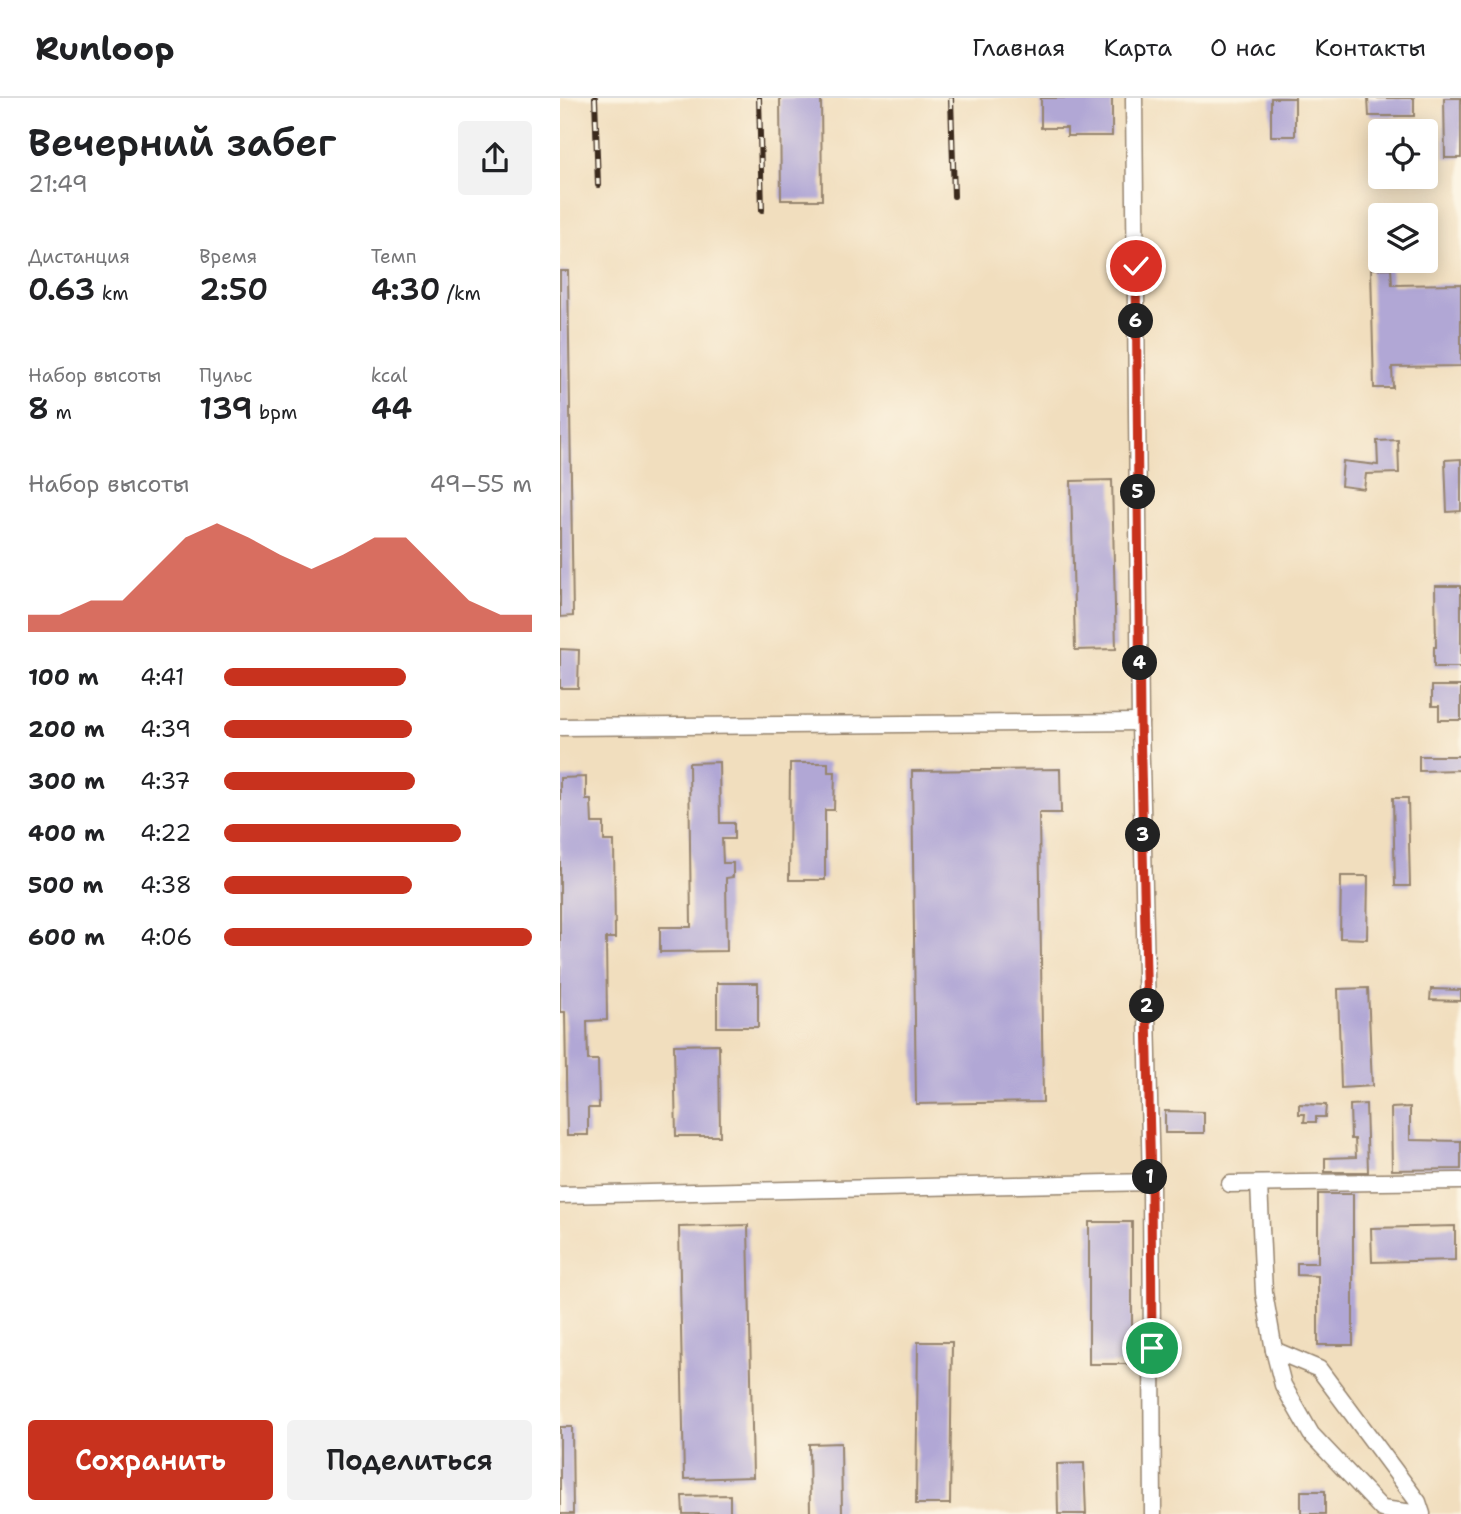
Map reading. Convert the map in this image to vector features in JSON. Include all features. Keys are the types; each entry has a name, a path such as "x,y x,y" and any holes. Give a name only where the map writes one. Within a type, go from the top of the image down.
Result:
{"lane":[{"path":"1134,98 1140,722 1151,1182 1153,1514"},
{"path":"560,727 1140,722"},
{"path":"1230,1184 1461,1181"},
{"path":"560,1195 1151,1182"},
{"path":"1259,1184 1264,1293 1274,1350 1283,1385 1311,1434 1382,1509 1421,1514 1418,1502 1320,1369 1274,1350"}],"building":[{"path":"780,98 821,98 822,200 781,200"},
{"path":"1041,98 1112,98 1112,136 1067,136 1067,128 1041,128"},
{"path":"1271,98 1295,98 1295,136 1271,136"},
{"path":"1368,98 1414,98 1414,116 1369,116"},
{"path":"1444,98 1461,98 1461,158 1445,158"},
{"path":"560,271 568,271 573,616 560,617"},
{"path":"1371,273 1391,273 1392,285 1461,284 1461,366 1392,367 1393,388 1374,388"},
{"path":"1398,440 1399,473 1366,474 1364,489 1341,486 1343,461 1378,465 1377,441"},
{"path":"1461,459 1461,511 1447,512 1445,460"},
{"path":"1112,480 1116,649 1075,650 1071,481"},
{"path":"1435,586 1461,586 1461,667 1434,667"},
{"path":"560,649 579,650 578,688 560,688"},
{"path":"1432,686 1461,686 1461,720 1439,720 1439,706 1432,706"},
{"path":"1419,756 1461,756 1461,770 1419,771"},
{"path":"719,762 720,823 734,823 734,839 722,839 723,863 733,863 733,877 726,878 727,951 660,952 660,927 691,927 689,763"},
{"path":"790,763 828,763 828,772 835,772 834,810 825,810 825,880 789,880"},
{"path":"1060,769 1061,813 1039,813 1043,1102 916,1104 912,771"},
{"path":"586,777 586,800 591,800 592,823 604,823 604,841 614,841 615,938 606,938 607,1020 587,1021 588,1060 598,1060 599,1108 588,1108 588,1135 567,1135 565,1012 560,1012 560,778"},
{"path":"1393,798 1408,798 1410,886 1395,886"},
{"path":"1341,876 1368,876 1367,939 1340,938"},
{"path":"717,983 758,983 758,1027 717,1027"},
{"path":"1368,988 1372,1086 1341,1088 1338,989"},
{"path":"1431,989 1461,990 1461,1001 1430,1000"},
{"path":"719,1044 720,1136 676,1136 674,1045"},
{"path":"1299,1104 1326,1105 1325,1117 1316,1117 1316,1122 1304,1122 1305,1114 1299,1114"},
{"path":"1366,1104 1368,1172 1325,1172 1325,1158 1356,1157 1355,1139 1351,1139 1350,1105"},
{"path":"1410,1107 1410,1140 1461,1141 1461,1169 1392,1170 1391,1108"},
{"path":"1165,1111 1204,1112 1204,1133 1165,1133"},
{"path":"1318,1194 1353,1194 1353,1345 1318,1345 1318,1276 1297,1275 1297,1263 1318,1263"},
{"path":"1089,1222 1132,1222 1132,1364 1089,1364"},
{"path":"748,1225 753,1477 684,1479 679,1227"},
{"path":"1455,1226 1455,1260 1372,1262 1371,1228"},
{"path":"918,1342 952,1342 950,1504 916,1504"},
{"path":"560,1427 572,1427 573,1514 560,1514"},
{"path":"841,1443 842,1514 810,1514 809,1444"},
{"path":"1084,1463 1086,1514 1058,1514 1057,1464"},
{"path":"1301,1491 1325,1491 1325,1514 1301,1514"},
{"path":"730,1495 730,1514 683,1514 682,1496"}],"railway":[{"path":"595,98 598,185"},
{"path":"759,98 762,210"},
{"path":"951,98 954,196"}],"route":[{"path":"1136,266 1140,722 1151,1182 1152,1348"}]}
